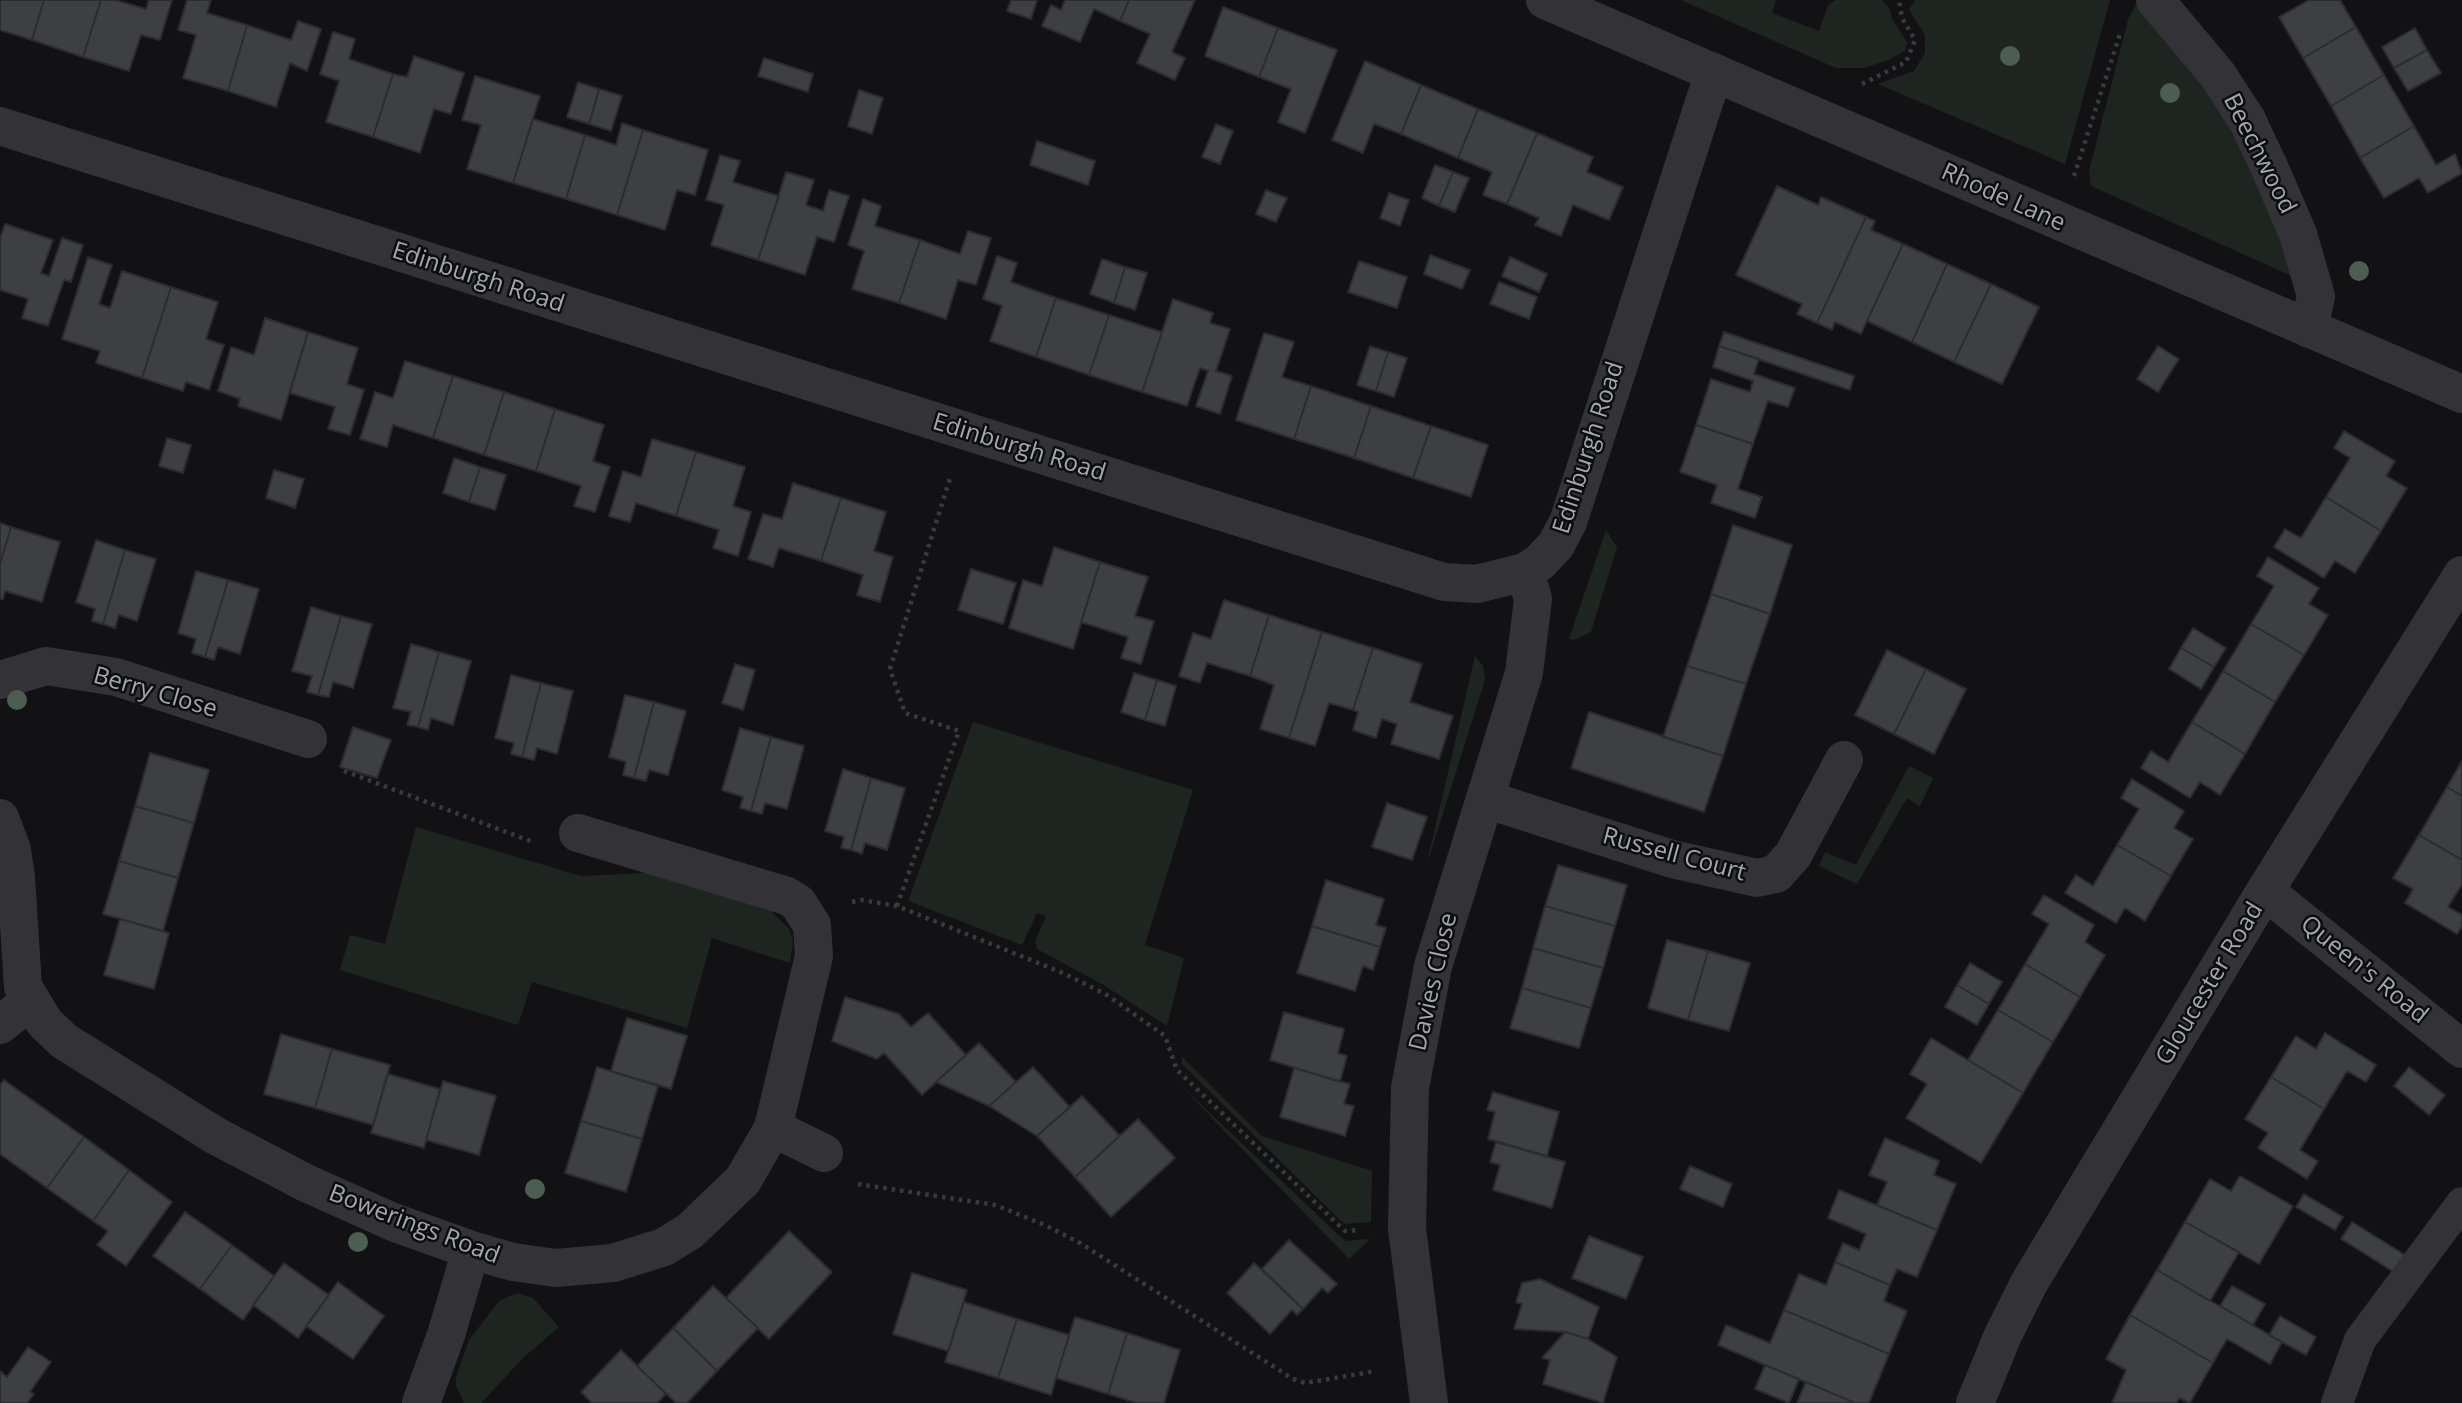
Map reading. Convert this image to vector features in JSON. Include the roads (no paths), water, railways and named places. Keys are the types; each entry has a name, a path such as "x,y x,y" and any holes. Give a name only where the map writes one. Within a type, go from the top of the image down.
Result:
{"street":[{"name":"Rhode Lane","path":"1545,0 2462,394"},
{"name":"Beechwood","path":"2155,0 2217,74 2247,120 2270,169 2298,234 2316,296 2309,329"},
{"name":"Edinburgh Road","path":"0,126 1444,582 1478,584 1525,572 1556,545 1568,522 1614,372 1714,72"},
{"name":"Davies Close","path":"1429,1403 1407,1228 1410,1088 1433,966 1524,673 1533,598 1525,572"},
{"name":"Gloucester Road","path":"1975,1403 2003,1335 2029,1283 2265,891 2462,575"},
{"name":"Berry Close","path":"0,680 46,666 116,677 308,739"},
{"name":"Russell Court","path":"1485,799 1672,859 1757,878 1776,874 1793,855 1844,760"},
{"name":"Bowerings Road","path":"0,818 12,850 23,987 45,1023 64,1041 216,1136 306,1183 393,1222 471,1250 513,1262 556,1268 613,1263 664,1247 690,1231 743,1180 773,1128 814,956 812,925 798,903 787,896 578,833"},
{"name":"Queen's Road","path":"2265,891 2459,1041"},
{"path":"0,1025 30,1001"},
{"path":"773,1128 824,1153"},
{"path":"421,1403 446,1335 471,1250"}],"lane":[{"path":"2337,1403 2360,1340 2462,1203"}]}
